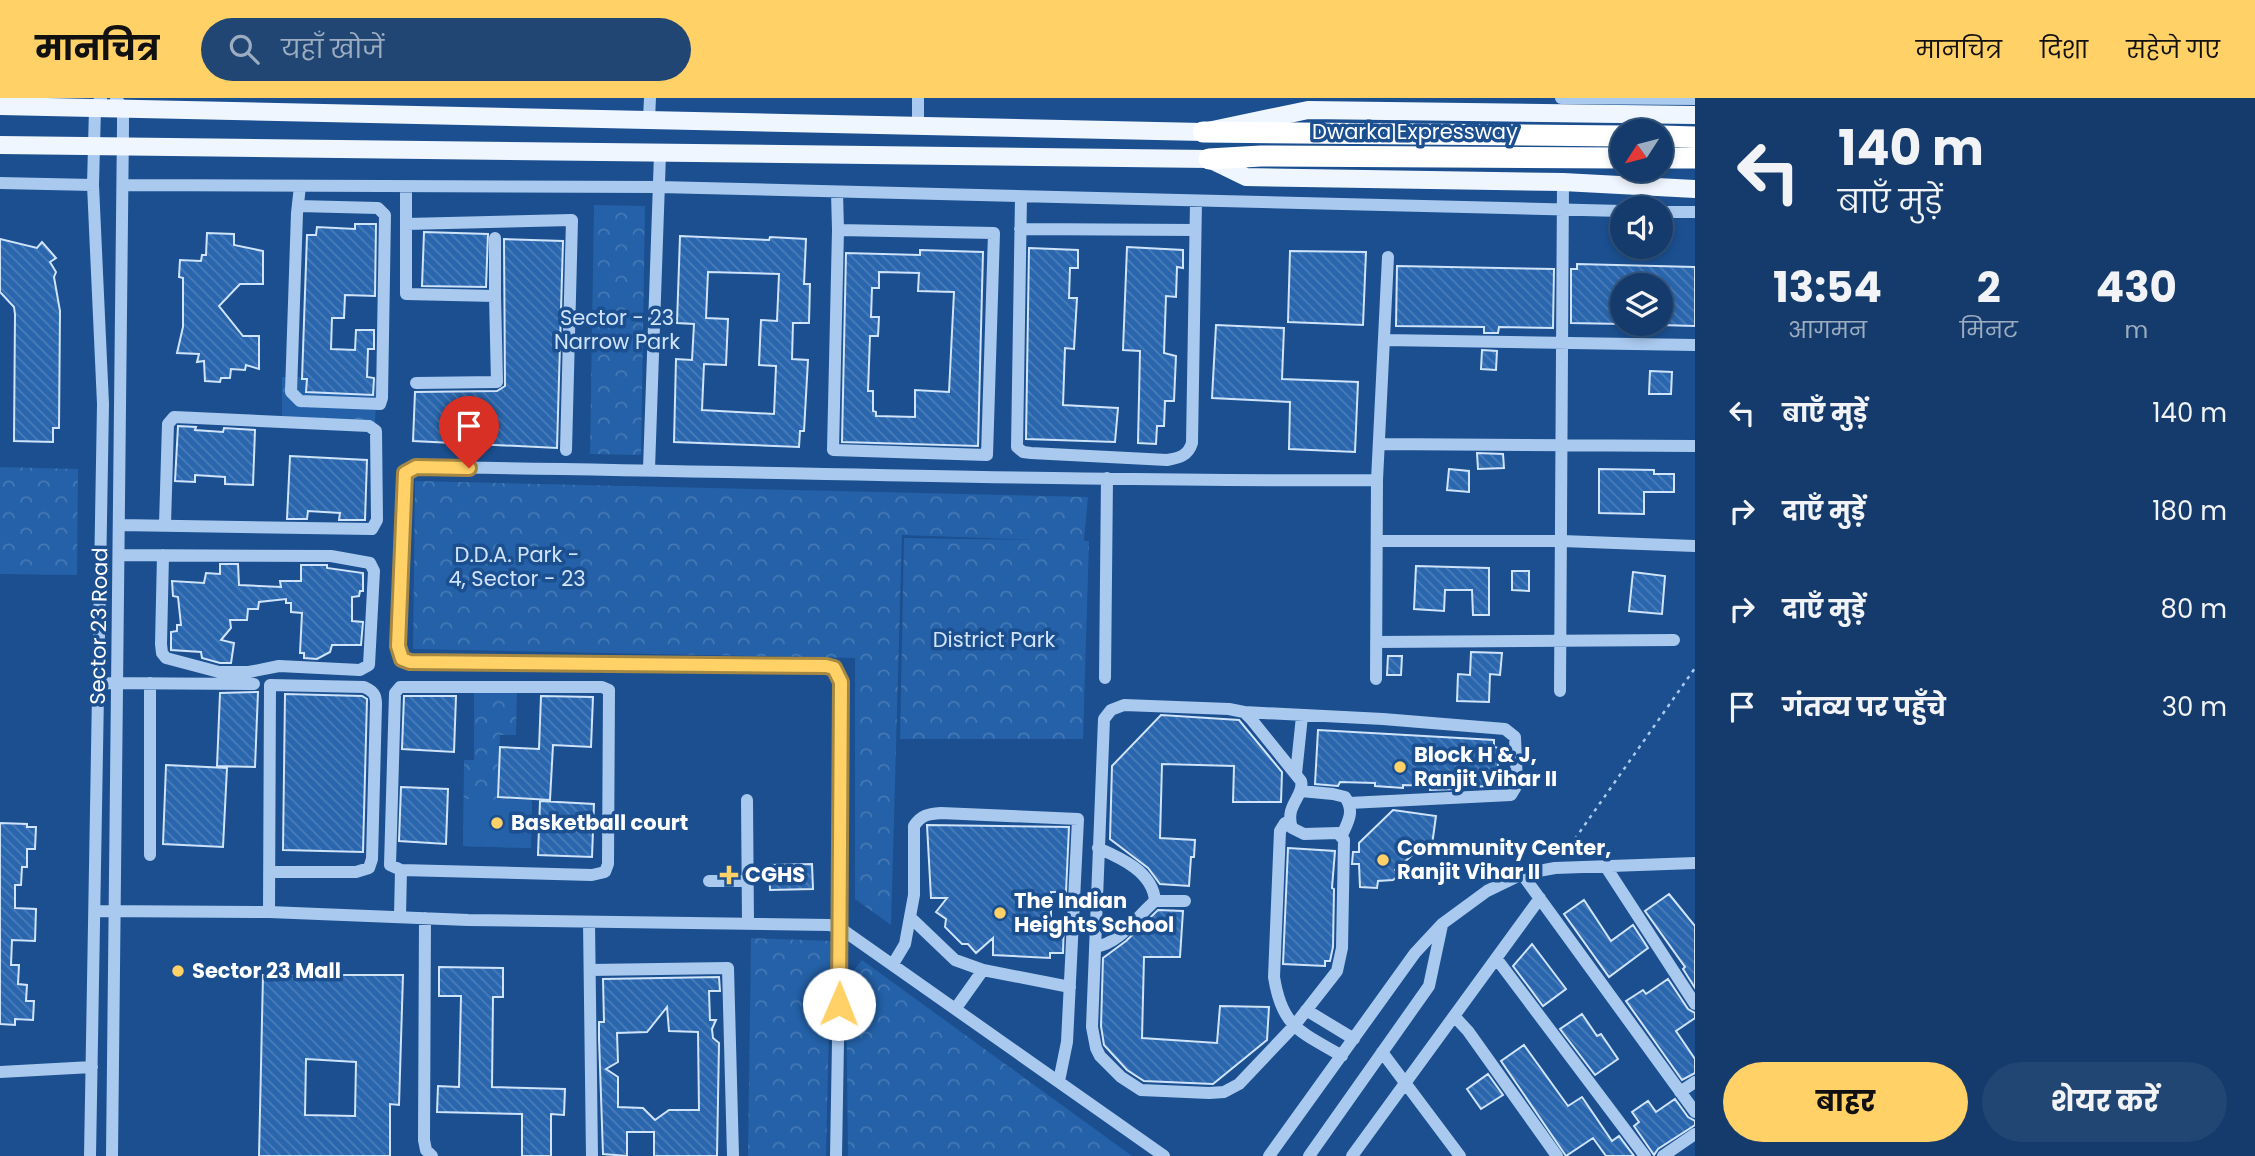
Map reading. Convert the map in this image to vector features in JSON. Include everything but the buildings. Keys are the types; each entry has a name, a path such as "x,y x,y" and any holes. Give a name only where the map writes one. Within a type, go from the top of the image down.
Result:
{"highway":[{"name":"Dwarka Expressway","path":"1203,132 1610,136"},
{"path":"1673,136 1695,136"},
{"name":"Dwarka Expressway","path":"1209,159 1261,156 1610,158"},
{"path":"1673,158 1695,158"}],"main road":[{"path":"0,106 120,103 1203,132 1308,110 1695,115"},
{"path":"0,145 1209,159 1246,177 1563,182 1695,189"}],"street":[{"path":"649,119 650,98"},
{"path":"918,98 918,125"},
{"path":"1560,98 1695,99"},
{"name":"Sector 23 Road","path":"90,1156 103,404 93,186 98,103"},
{"name":"Sector 23 Road","path":"111,1156 123,185 120,103"},
{"path":"649,469 660,154"},
{"path":"1560,691 1565,211 1563,182"},
{"path":"0,183 93,186"},
{"path":"123,185 659,187 1610,211"},
{"path":"298,206 378,208 385,215 380,404 300,401 291,392 298,206 300,186"},
{"path":"406,187 406,294 495,296"},
{"path":"837,192 833,450 987,455 994,233 838,230"},
{"path":"1021,197 1017,447 1023,452 1031,453 1167,460 1183,456 1190,450 1192,443 1196,201"},
{"path":"1673,212 1695,212"},
{"path":"406,224 572,220 566,450"},
{"path":"1020,229 1195,230"},
{"path":"416,383 497,382 495,238"},
{"path":"1376,680 1377,480 1388,257"},
{"path":"1384,340 1695,345"},
{"path":"119,525 372,528 377,520 376,431 369,426 174,417 168,424 164,524"},
{"path":"1379,444 1695,446"},
{"path":"836,1156 841,682 834,668 410,662 402,659 399,653 403,479 409,469 649,469 1377,480"},
{"path":"1105,678 1107,478"},
{"path":"1377,541 1562,541 1695,546"},
{"path":"119,555 163,555 331,556 370,563 374,571 369,665 360,670 279,666 219,672 166,658 162,653 163,555"},
{"path":"1376,642 1674,640"},
{"path":"98,683 254,684"},
{"path":"150,683 150,855"},
{"path":"269,872 356,872 369,867 372,859 376,704 376,696 372,690 364,687 271,685 269,872 269,912"},
{"path":"602,687 608,690 608,864 605,872 592,875 401,870 393,868 389,861 397,689 602,687"},
{"path":"1301,791 1342,796 1349,803 1351,811 1342,835 1344,853 1340,966 1333,979 1294,1026 1239,1084 1223,1092 1141,1090 1121,1077 1100,1056 1092,1027 1104,719 1111,710 1124,705 1229,709 1504,730 1515,737 1517,785 1511,795 1349,803"},
{"path":"1244,712 1296,774 1303,787 1294,800 1290,821 1292,828 1304,834 1342,835"},
{"path":"1296,774 1302,716"},
{"path":"747,800 748,924"},
{"path":"893,964 905,944 914,895 914,826 919,818 927,814 941,813 1078,819 1067,1042 1059,1081"},
{"path":"1290,821 1285,823 1280,831 1274,977 1281,1009 1294,1026 1342,1056"},
{"path":"1095,947 1105,946 1136,922 1155,901 1154,890 1126,860 1098,848"},
{"path":"1269,1156 1415,953 1442,924 1487,891 1522,874 1555,867 1695,863"},
{"path":"1606,867 1695,1004"},
{"path":"400,916 401,870"},
{"path":"1522,874 1695,1112"},
{"path":"709,881 749,881"},
{"path":"1352,1156 1540,898"},
{"path":"1155,901 1185,901"},
{"path":"94,911 269,912 840,928 1164,1156"},
{"path":"910,917 955,960 983,970 1070,986"},
{"path":"425,918 424,1140 426,1150 432,1156"},
{"path":"589,922 592,1156"},
{"path":"1314,1154 1429,986 1442,924"},
{"path":"1496,958 1645,1156"},
{"path":"590,970 728,968 733,1156"},
{"path":"956,1008 983,970"},
{"path":"1306,1010 1354,1039"},
{"path":"1454,1016 1468,1031 1557,1156"},
{"path":"1382,1052 1460,1156"},
{"path":"0,1072 92,1067"},
{"path":"1681,1092 1695,1082"},
{"path":"1663,1156 1695,1134"}],"path":[{"path":"1555,867 1695,668"}],"green space":[{"name":"Sector - 23 Narrow Park","path":"594,205 645,206 641,455 590,454"},
{"path":"282,377 377,379 375,423 282,418"},
{"path":"0,467 78,469 77,575 0,574"},
{"name":"D.D.A. Park - 4, Sector - 23","path":"415,481 1088,497 1084,541 1089,541 1083,739 900,739 904,538 1036,540 902,535 891,925 855,899 855,658 413,649"},
{"path":"474,689 517,691 516,735 500,735 497,799 532,800 531,848 463,846 464,760 474,760"},
{"name":"Basketball court","path":"464,799 532,800 531,848 463,846"},
{"path":"751,938 831,941 826,1156 748,1156"},
{"path":"862,960 1132,1156 848,1156 846,980"}],"place":[{"name":"Block H & J, Ranjit Vihar II","path":"1400,767"},
{"name":"Basketball court","path":"497,823"},
{"name":"Community Center, Ranjit Vihar II","path":"1383,860"},
{"name":"CGHS","path":"729,875"},
{"name":"The Indian Heights School","path":"1000,913"},
{"name":"Sector 23 Mall","path":"178,971"}],"route":[{"path":"469,468 416,467 405,473 398,646 402,659 410,662 826,666 834,668 838,673 841,682 839,1004"}],"park label":[{"name":"District Park","path":"994,640"}]}
